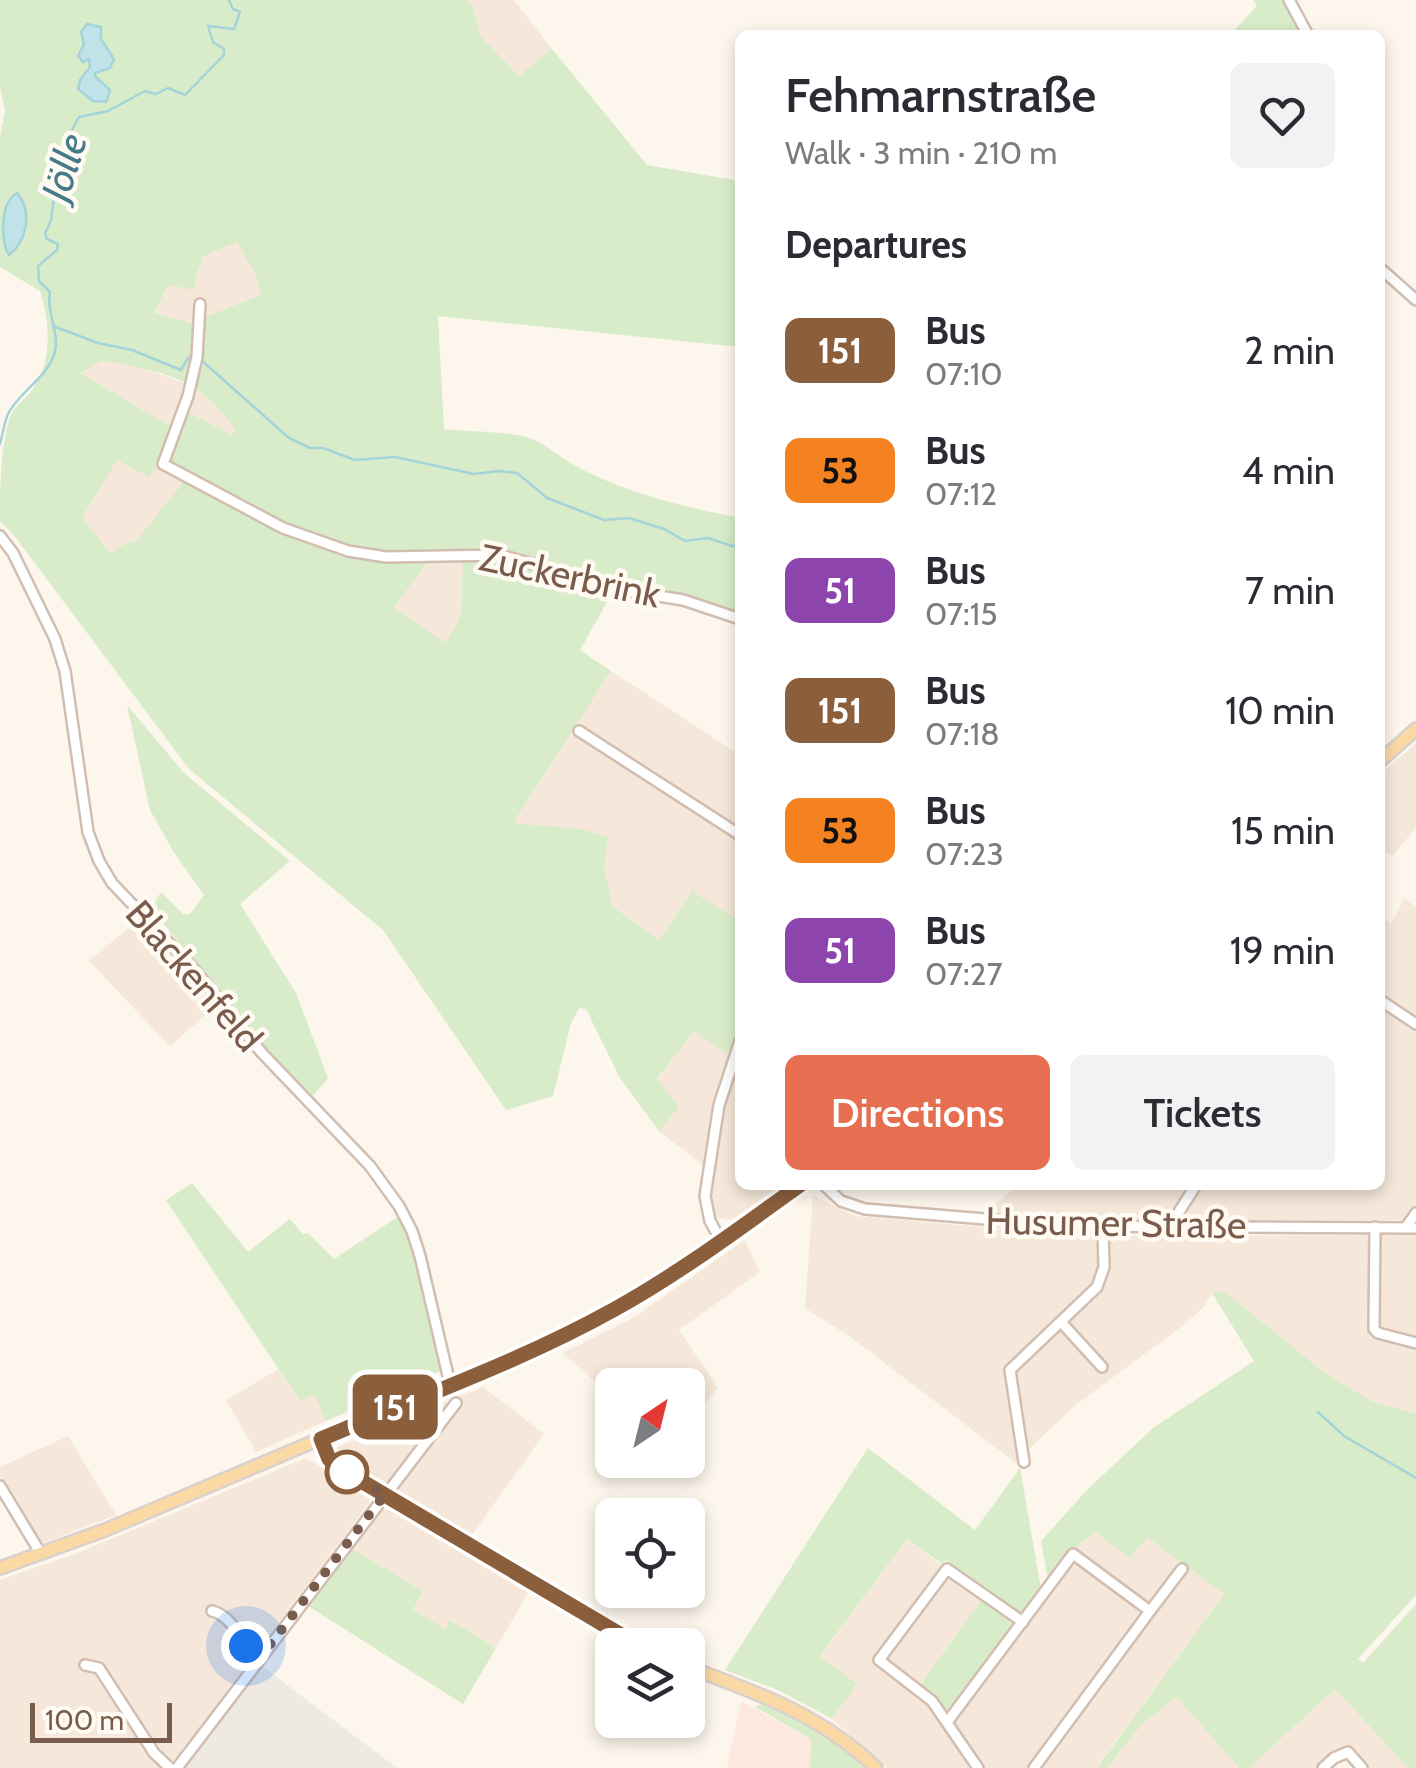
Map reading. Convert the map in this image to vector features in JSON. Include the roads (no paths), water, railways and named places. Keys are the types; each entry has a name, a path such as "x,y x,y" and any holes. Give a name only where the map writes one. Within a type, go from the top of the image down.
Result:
{"main road":[{"path":"1385,757 1416,729"},
{"path":"0,1568 556,1339 612,1311 793,1190"},
{"path":"321,1439 332,1462 610,1628"},
{"path":"705,1674 798,1711 839,1736 876,1768"}],"street":[{"path":"1290,0 1305,30"},
{"path":"1385,272 1416,300"},
{"name":"Zuckerbrink","path":"200,304 197,356 188,396 163,464 283,528 348,551 386,557 500,555 586,584 683,600 735,617"},
{"name":"Blackenfeld","path":"0,536 55,639 65,672 88,832 99,861 112,883 193,968 262,1053 370,1166 399,1206 420,1256 450,1384"},
{"path":"579,731 735,831"},
{"path":"1385,1003 1416,1024"},
{"path":"720,1241 710,1222 705,1196 719,1105 735,1053"},
{"name":"Husumer Straße","path":"829,1190 841,1202 864,1209 1000,1222 1411,1228"},
{"path":"1170,1226 1193,1190"},
{"path":"1411,1228 1416,1212"},
{"path":"1024,1462 1010,1370 1097,1287 1102,1278 1103,1226"},
{"path":"1375,1227 1374,1329 1378,1334 1416,1344"},
{"path":"1061,1322 1102,1366"},
{"path":"85,1664 99,1668 154,1752 174,1768 456,1402"},
{"path":"0,1486 41,1554"},
{"path":"948,1721 1073,1554 1150,1612"},
{"path":"978,1768 926,1694 879,1660 947,1569 1023,1622"},
{"path":"1034,1768 1182,1569"},
{"path":"212,1611 224,1616 260,1658"},
{"path":"1323,1768 1348,1752 1362,1768"}],"water":[{"path":"87,24 101,27 101,39 114,59 110,68 95,73 110,90 106,102 93,101 78,89 90,67 89,59 83,62 78,56 84,44 81,32"},
{"path":"17,193 25,208 26,226 9,255 3,222 7,205"}],"waterway":[{"name":"Jölle","path":"0,444 9,412 45,371 56,347 50,292 39,281 38,266 57,250 58,244 45,234 55,192 50,185 58,175 60,156 68,149 68,138 79,117 108,111 145,91 156,94 168,88 185,95 224,55 224,49 213,42 208,26 234,29 240,12 233,9 229,0"},
{"path":"53,326 181,370 192,356"},
{"path":"201,360 289,438 310,448 323,448 355,460 395,457 474,474 517,473 547,498 604,520 629,518 664,529 685,541 708,538 735,546"},
{"path":"1318,1412 1344,1436 1416,1478"}]}
